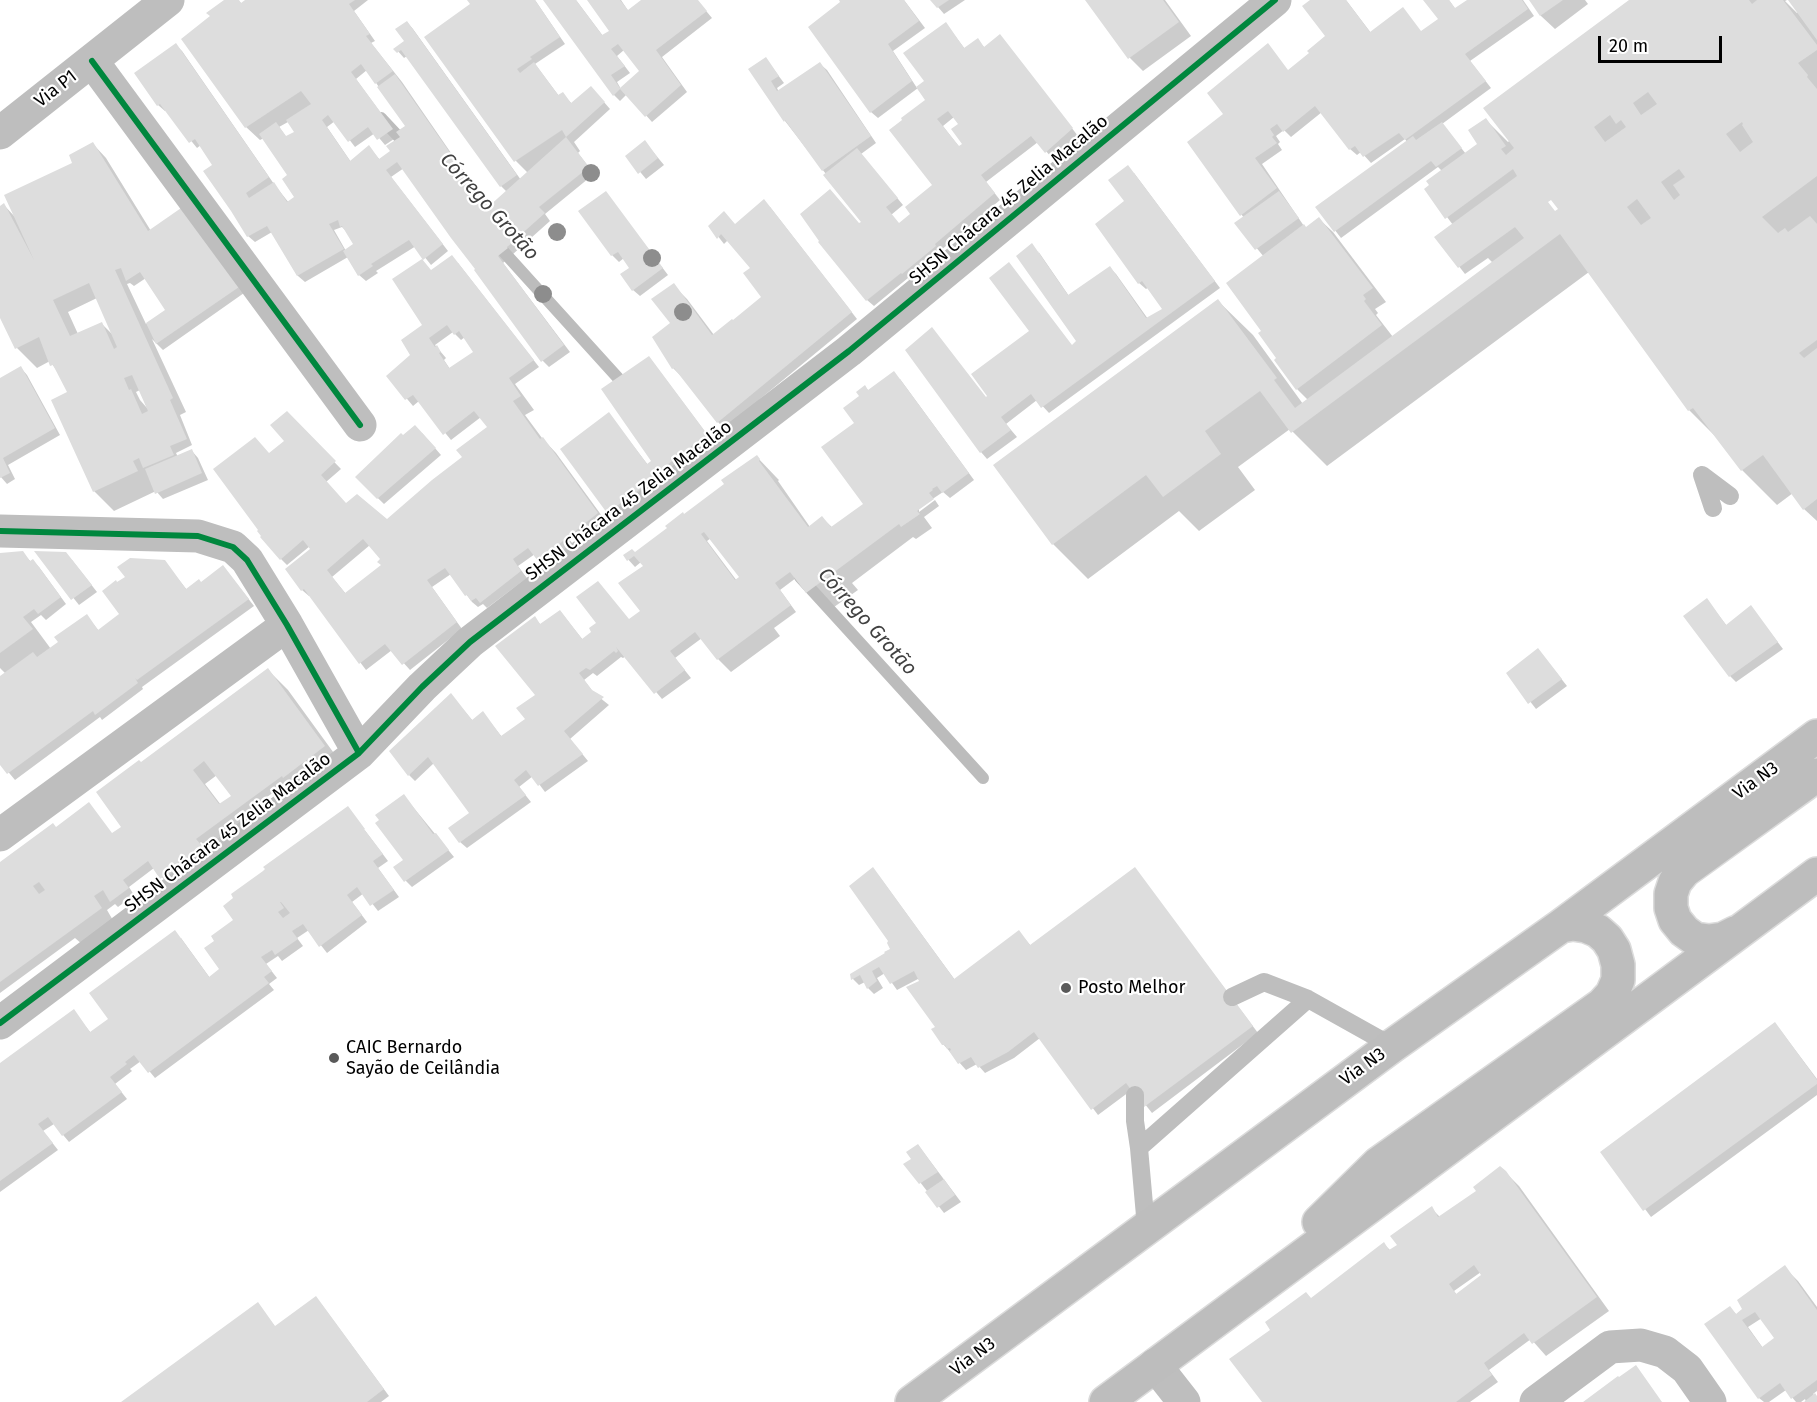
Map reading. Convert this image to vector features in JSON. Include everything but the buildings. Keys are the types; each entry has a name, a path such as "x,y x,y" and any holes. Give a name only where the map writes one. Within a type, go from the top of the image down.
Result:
{"main road":[{"name":"Via N3","path":"912,1402 1146,1227 1392,1046 1561,926 1817,736"},
{"path":"1736,933 1723,939 1709,941 1695,939 1683,931 1675,920 1671,908 1671,894 1675,882 1683,872 1817,775"},
{"path":"1106,1402 1817,874"},
{"path":"1220,1317 1378,1164 1602,1005 1612,994 1618,980 1618,965 1614,950 1607,939 1598,931 1586,926 1574,924 1561,926"}],"street":[{"name":"Via P1","path":"0,133 168,0"},
{"name":"SHSN Chácara 45 Zelia Macalão","path":"0,1023 359,753 422,687 470,642 849,351 1275,0"},
{"path":"92,61 360,424"},
{"path":"0,531 198,536 233,546 247,560 287,625 359,753"},
{"path":"0,835 287,625"},
{"path":"1536,1402 1610,1347 1641,1345 1665,1352 1687,1369 1710,1402"},
{"path":"1155,1365 1184,1402"}],"lane":[{"path":"1713,508 1701,475 1730,496"},
{"path":"1232,997 1264,982 1308,999 1392,1046"},
{"path":"1139,1148 1308,999"},
{"path":"1135,1095 1135,1121 1146,1227"}],"waterway":[{"name":"Córrego Grotão","path":"381,118 410,149"},
{"name":"Córrego Grotão","path":"493,240 628,389"},
{"name":"Córrego Grotão","path":"800,577 983,778"}],"cycle path":[{"path":"0,1023 359,753 422,687 470,642 849,351 1275,0"},
{"path":"92,61 360,425"},
{"path":"0,531 198,536 233,547 247,560 287,625 359,753"}],"place":[{"name":"Posto Melhor","path":"1066,988"},
{"name":"CAIC Bernardo Sayão de Ceilândia","path":"334,1058"}]}
